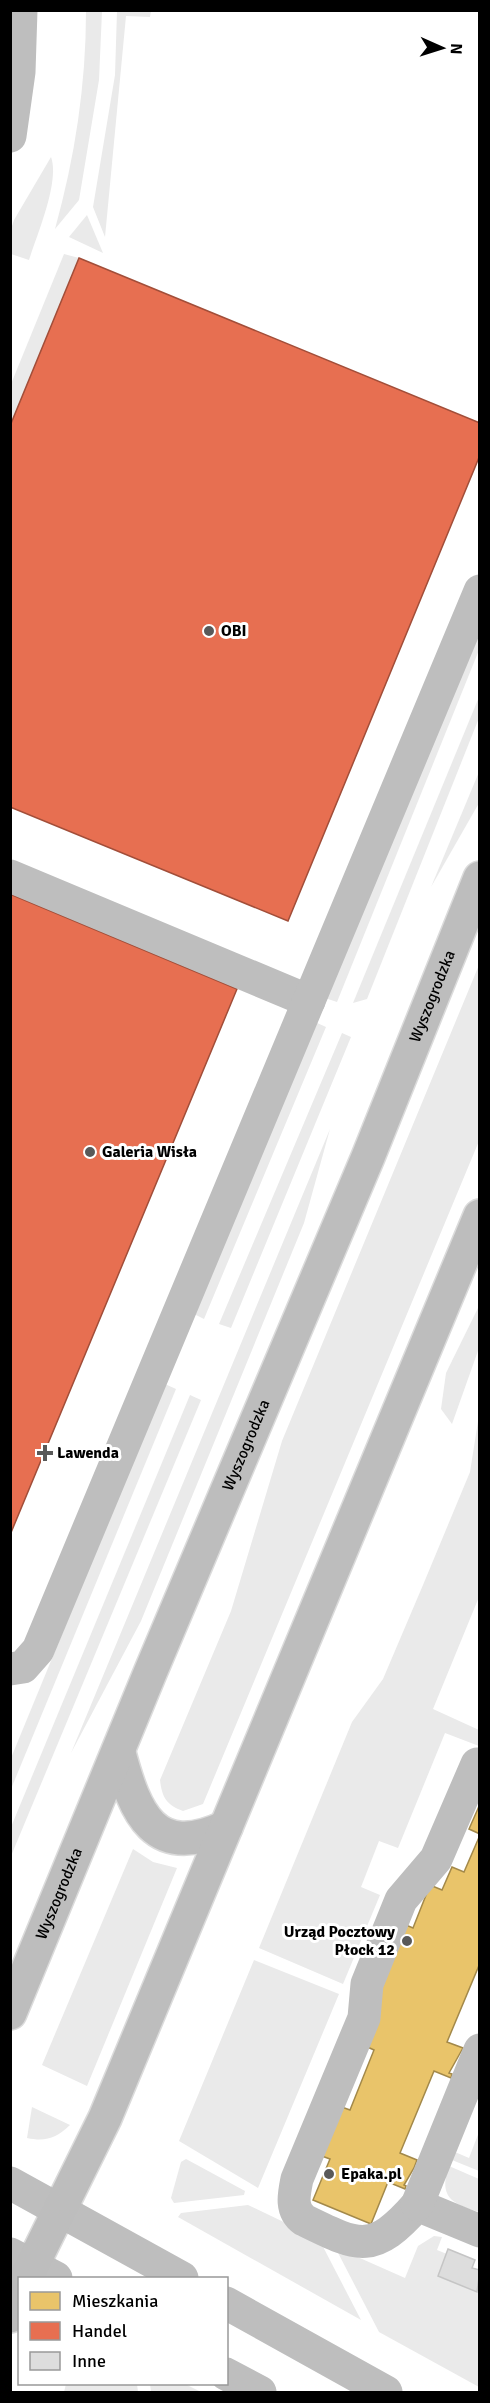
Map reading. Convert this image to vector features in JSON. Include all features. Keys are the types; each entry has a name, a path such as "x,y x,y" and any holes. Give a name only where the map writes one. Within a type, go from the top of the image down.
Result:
{"main road":[{"name":"Wyszogrodzka","path":"10,2013 119,1753 150,1672 368,1157 480,878"},
{"path":"29,2274 105,2118 480,1216"},
{"path":"119,1753 137,1808 159,1831 172,1837 190,1839 204,1838 226,1827"},
{"path":"10,2316 18,2298"}],"street":[{"path":"10,136 19,72 21,10"},
{"path":"10,1669 23,1667 38,1650 480,591"},
{"path":"10,876 309,1001"},
{"path":"477,1764 436,1859 401,1899 367,1984 364,2018 297,2179 293,2198 299,2216 361,2243 372,2242 400,2224 417,2205 480,2050"},
{"path":"10,2183 180,2277"},
{"path":"417,2205 480,2231"},
{"path":"228,2304 386,2392"},
{"path":"228,2375 260,2392"}],"shaded area":[{"path":"86,11 102,11 99,80 79,200 55,229 78,121 84,66"},
{"path":"117,11 151,11 150,17 126,16 105,237 93,207 115,75"},
{"path":"51,157 53,167 50,194 29,260 11,254 11,229"},
{"path":"87,215 103,253 69,237"},
{"path":"64,254 79,258 11,426 11,384"},
{"path":"479,628 479,650 337,1002 325,998"},
{"path":"479,697 479,718 367,999 353,1003"},
{"path":"479,772 479,803 431,887"},
{"path":"479,965 479,1141 203,1804 183,1811 166,1800 160,1780 231,1611 282,1441"},
{"path":"315,1022 326,1027 204,1319 194,1314"},
{"path":"342,1033 351,1037 231,1328 219,1324"},
{"path":"330,1129 304,1223 141,1621 71,1753"},
{"path":"479,1306 479,1348 452,1424 441,1409 446,1373"},
{"path":"165,1384 176,1389 11,1789 11,1758"},
{"path":"190,1395 201,1400 11,1856 11,1827"},
{"path":"479,1415 479,1597 433,1709 479,1730 479,1746 445,1733 398,1848 379,1841 361,1887 380,1895 343,1984 259,1948 352,1722 383,1679 470,1472"},
{"path":"133,1849 153,1862 177,1868 87,2086 42,2065"},
{"path":"254,1960 339,1994 258,2188 179,2141"},
{"path":"32,2107 70,2125 50,2138 27,2138"},
{"path":"479,2132 479,2171 452,2160 455,2152 469,2158"},
{"path":"186,2159 245,2191 244,2195 174,2203 171,2198 181,2162"},
{"path":"449,2166 479,2179 479,2212 461,2206 450,2198 445,2185"},
{"path":"248,2205 319,2239 361,2320 178,2217 181,2213"},
{"path":"434,2236 442,2237 437,2250 447,2254 438,2276 479,2292 479,2387 379,2332 335,2247 405,2278 418,2246"},
{"path":"66,2385 137,2385 138,2392 64,2392"},
{"path":"150,2385 187,2385 201,2392 151,2392"}],"building: Mieszkania":[{"path":"480,1804 480,1834 469,1829"},
{"path":"480,1835 480,1963 447,2042 463,2048 449,2073 452,2074 451,2078 434,2071 400,2153 417,2160 414,2168 404,2185 405,2189 388,2182 371,2224 313,2200 330,2159 319,2155 339,2106 350,2110 374,2050 363,2045 375,1998 406,1925 413,1928 430,1885 442,1890 452,1867 464,1872"}],"building: Handel":[{"name":"OBI","path":"79,258 480,423 480,455 288,921 10,807 10,426"},
{"name":"Galeria Wisła","path":"10,894 237,989 10,1535"}],"building: Inne":[{"path":"448,2249 475,2260 472,2268 480,2270 477,2292 438,2276"}],"place":[{"name":"OBI","path":"209,631"},
{"name":"Galeria Wisła","path":"90,1152"},
{"name":"Lawenda","path":"45,1453"},
{"name":"Urząd Pocztowy Płock 12","path":"407,1941"},
{"name":"Epaka.pl","path":"329,2174"}]}
